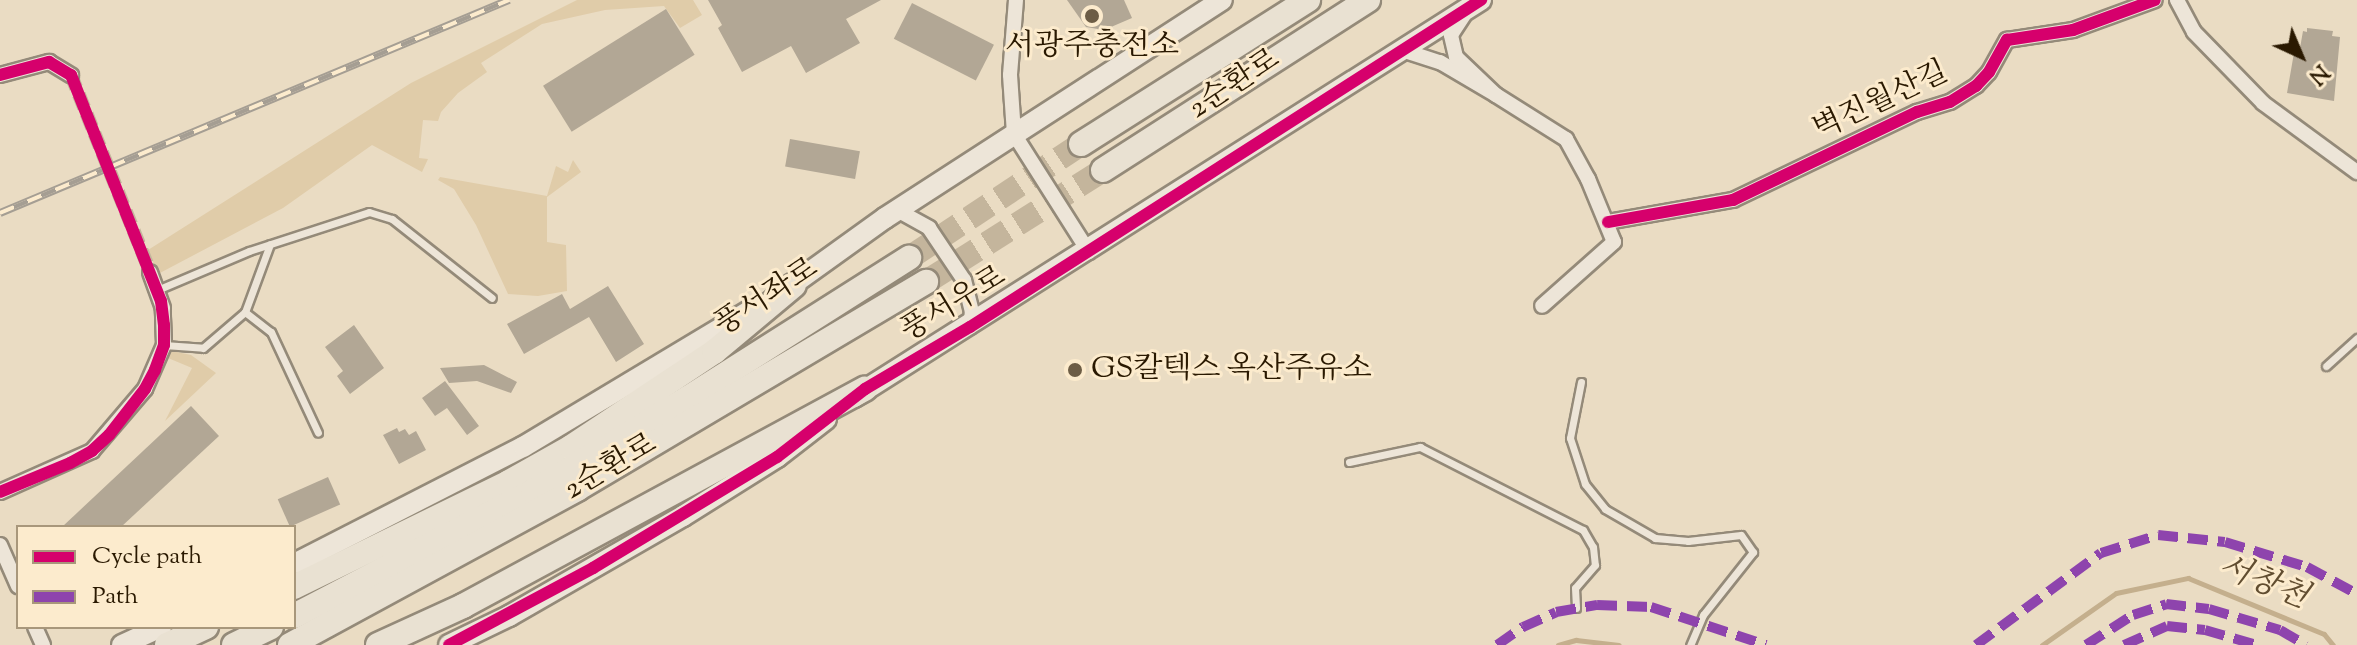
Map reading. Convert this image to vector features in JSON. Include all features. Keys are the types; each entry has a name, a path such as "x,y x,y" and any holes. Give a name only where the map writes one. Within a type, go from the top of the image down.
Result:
{"highway":[{"name":"2순환로","path":"1081,144 1308,0"},
{"name":"2순환로","path":"1103,170 1368,0"},
{"name":"2순환로","path":"296,615 559,475 909,258"},
{"name":"2순환로","path":"290,645 577,489 926,282"},
{"path":"296,586 509,482 571,447 714,352 794,285"},
{"path":"378,645 463,606 865,389"},
{"path":"167,645 202,629"},
{"path":"234,645 267,629"}],"street":[{"path":"1016,0 1010,75 1014,134 1089,252"},
{"name":"풍서좌로","path":"296,563 523,447 794,285 897,210 1222,0"},
{"name":"벽진월산길","path":"1608,222 1733,200 1917,112 1950,102 1976,86 1989,72 2007,40 2073,30 2155,0"},
{"path":"2177,0 2194,32 2263,103 2357,172"},
{"path":"1476,3 1454,26 1451,46 1464,67 1496,95"},
{"name":"풍서우로","path":"449,645 509,616 683,516 777,457 865,389 1089,252 1476,3"},
{"path":"1402,50 1440,62 1566,139 1608,222 1614,242 1542,306"},
{"path":"0,75 49,62 58,64 71,75"},
{"path":"897,210 929,228 964,280 970,302 970,327"},
{"path":"0,492 92,451 145,389 164,345 163,308 150,272"},
{"path":"0,531 0,545 16,581"},
{"path":"122,645 157,629"}],"lane":[{"path":"157,290 270,244 369,212 392,219 492,298"},
{"path":"164,345 203,348 245,312 270,244"},
{"path":"245,312 271,332 318,433"},
{"path":"2326,366 2357,338"},
{"path":"1581,382 1570,438 1585,484 1605,509 1655,538 1688,541 1741,535 1753,552 1703,615 1690,645"},
{"path":"1349,462 1420,447 1583,530 1593,547 1595,565 1575,588 1576,608"}],"shaded area":[{"path":"577,0 693,0 702,15 680,28 664,6 605,10 542,24 481,63 487,72 458,93 441,112 438,121 423,120 419,158 428,159 422,172 372,145 283,208 158,274 148,250 411,83"},
{"path":"573,160 581,172 547,197 547,242 566,245 567,291 538,296 508,294 476,225 454,189 438,180 440,177 547,196 556,166 568,172"},
{"path":"172,351 191,355 216,373 165,421 192,368 168,358"}],"building":[{"path":"708,0 881,0 846,19 860,43 806,73 791,46 742,72 718,28 722,25"},
{"path":"1067,0 1124,0 1132,18 1104,30 1086,27"},
{"path":"912,3 994,45 976,80 894,39"},
{"path":"666,9 695,55 572,132 543,86"},
{"path":"2307,28 2333,31 2332,36 2340,37 2334,101 2287,93 2295,47 2300,48 2303,31 2307,32"},
{"path":"790,139 860,151 855,179 785,167"},
{"path":"608,286 644,344 616,362 589,317 524,354 507,324 562,294 570,309"},
{"path":"354,325 384,368 350,394 337,376 343,371 325,347"},
{"path":"484,365 517,382 511,393 477,381 449,383 440,368"},
{"path":"445,381 479,426 467,435 447,408 435,416 422,398"},
{"path":"191,406 219,436 123,525 64,525"},
{"path":"397,428 399,432 405,429 409,435 416,431 426,450 399,464 383,435"},
{"path":"328,477 340,504 289,525 278,499"}],"waterway":[{"name":"서창천","path":"2042,645 2116,593 2188,578 2324,634 2333,645"},
{"name":"서창천","path":"1558,645 1576,640 1619,645"}],"tunnel":[{"path":"71,75 150,272"},
{"path":"909,258 1081,144"},
{"path":"926,282 1103,170"}],"railway":[{"path":"0,213 509,0"}],"marked path":[{"path":"1976,645 2101,553 2158,535 2225,542 2307,567 2357,594"},
{"path":"2086,645 2133,615 2166,604 2209,609 2280,630 2306,645"},
{"path":"1497,645 1523,627 1556,612 1597,605 1651,607 1766,645"},
{"path":"2124,645 2167,626 2205,630 2257,645"}],"cycle path":[{"path":"449,645 593,568 777,457 865,389 970,327 1481,0"},
{"path":"1608,222 1733,200 1917,112 1950,102 1976,86 1989,72 2007,40 2073,30 2155,0"},
{"path":"0,75 49,62 71,75 161,301 164,325 164,345 155,370 145,389 109,435 92,451 70,463 0,492"}],"place":[{"name":"서광주충전소","path":"1092,16"},
{"name":"GS칼텍스 옥산주유소","path":"1075,370"}]}
